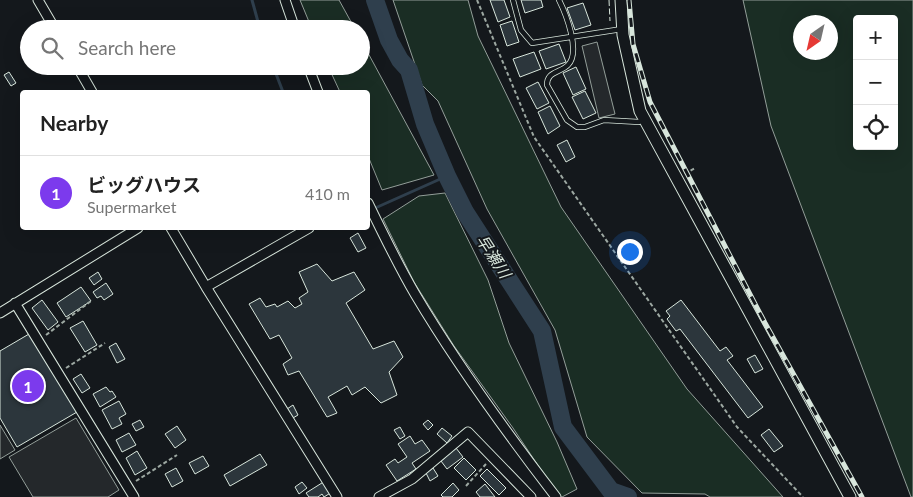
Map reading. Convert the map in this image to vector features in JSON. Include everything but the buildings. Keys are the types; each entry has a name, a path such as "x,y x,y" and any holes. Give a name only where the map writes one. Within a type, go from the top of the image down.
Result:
{"street":[{"path":"38,0 50,20"},
{"path":"285,0 292,20"},
{"path":"622,0 623,28 640,111 850,497"},
{"path":"82,75 91,90"},
{"path":"311,75 317,90"},
{"path":"370,208 414,292 445,342 520,450 556,497"},
{"path":"0,313 135,230"},
{"path":"172,230 337,497"},
{"path":"206,287 306,230"},
{"path":"15,304 134,497"},
{"path":"379,497 412,479 468,432 531,497"}],"lane":[{"path":"513,0 521,30 532,43 623,28"},
{"path":"560,0 566,14 573,48 568,65 550,75 547,79 547,85 568,120 577,127 585,127 604,120 639,122"}],"path":[{"path":"477,0 534,137 736,427 803,497"},
{"path":"38,341 90,301"},
{"path":"58,374 105,343"},
{"path":"127,486 177,455"},
{"path":"466,486 492,458"}],"green space":[{"path":"300,0 339,0 350,20 308,20"},
{"path":"393,0 468,0 478,36 561,207 687,389 783,497 710,497 705,494 642,493 587,437 555,330 487,209 438,101 422,85"},
{"path":"743,0 913,0 913,497 911,497 771,126"},
{"path":"370,57 434,175 382,190 370,161 370,90 339,90 332,75 370,75"},
{"path":"445,193 488,280 509,343 557,442 577,489 562,497 559,497 513,428 454,346 414,282 383,219 419,196"}],"shaded area":[{"path":"597,42 615,114 599,118 582,46"},
{"path":"76,418 119,490 108,497 33,497 9,457"},
{"path":"0,425 15,450 0,459"}],"waterway":[{"path":"252,0 258,20"},
{"name":"早瀬川","path":"375,0 389,40 400,60 409,70 425,124 465,212 542,331 563,427 611,491 628,497"},
{"path":"276,75 282,90"},
{"path":"373,209 447,176"}],"railway":[{"path":"629,0 633,44 650,102 765,323 862,497"}],"fence":[{"path":"609,0 610,21"}],"place":[{"name":"ビッグハウス","path":"28,386"}]}
